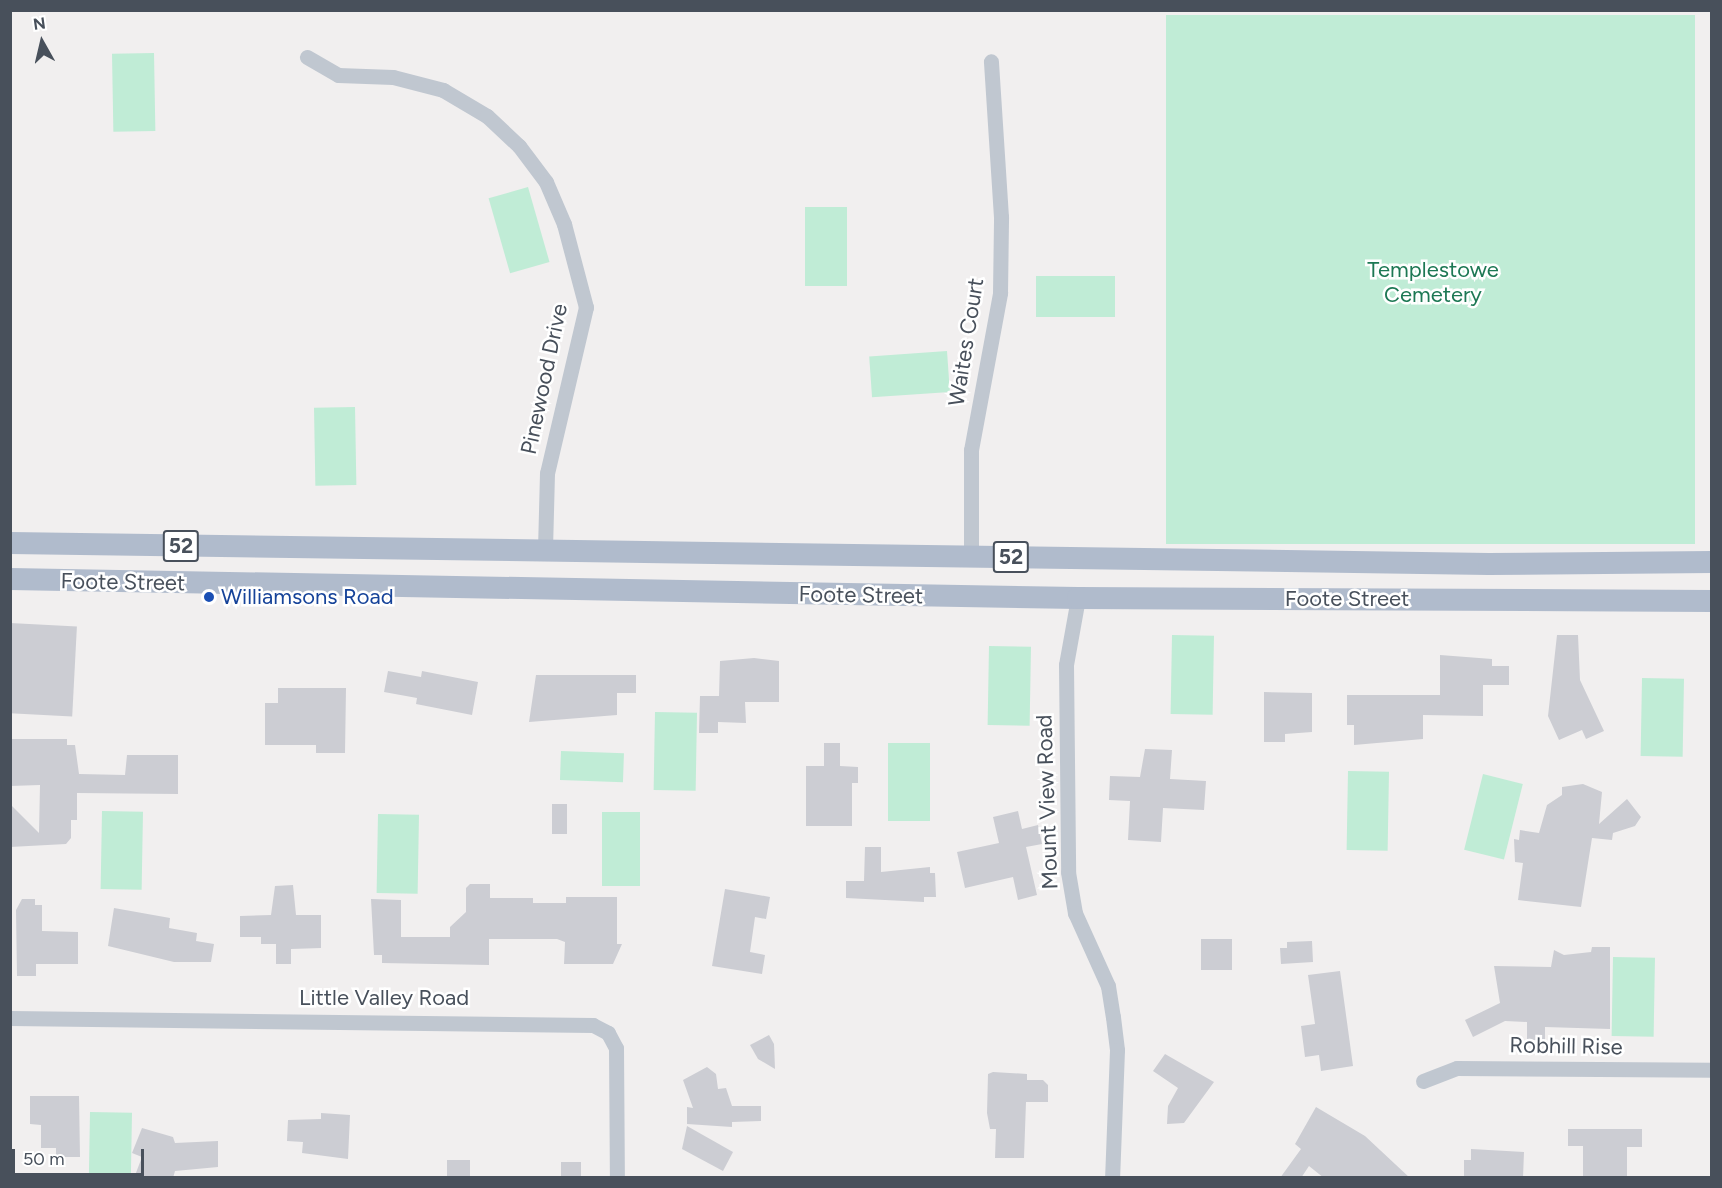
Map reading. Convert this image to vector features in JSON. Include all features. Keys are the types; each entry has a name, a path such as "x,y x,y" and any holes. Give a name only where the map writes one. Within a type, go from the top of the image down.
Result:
{"main road":[{"name":"Foote Street","path":"10,543 1489,564 1712,562"},
{"path":"786,554 786,594"},
{"name":"Foote Street","path":"10,579 1078,598 1712,601"}],"street":[{"name":"Pinewood Drive","path":"307,57 338,75 393,77 443,90 487,116 519,146 546,182 564,224 586,307 547,473 545,551"},
{"name":"Waites Court","path":"971,557 971,450 1000,293 1001,217 991,61"},
{"name":"Mount View Road","path":"1078,598 1066,665 1068,872 1075,912 1108,986 1113,1017 1117,1050 1112,1178"},
{"name":"Little Valley Road","path":"10,1018 593,1025 608,1033 615,1048 617,1178"},
{"name":"Robhill Rise","path":"1423,1082 1457,1068 1712,1070"}],"green space":[{"name":"Templestowe Cemetery","path":"1166,15 1695,15 1695,544 1166,544"},
{"path":"154,53 155,131 113,132 112,54"},
{"path":"528,187 549,262 510,273 489,198"},
{"path":"805,207 847,207 847,286 805,286"},
{"path":"1036,276 1115,276 1115,317 1036,317"},
{"path":"947,351 950,392 872,397 869,356"},
{"path":"355,407 356,485 315,486 314,408"},
{"path":"1172,635 1214,636 1213,715 1171,714"},
{"path":"989,646 1031,647 1030,726 988,725"},
{"path":"1642,678 1684,679 1683,757 1641,756"},
{"path":"655,712 697,713 696,791 654,790"},
{"path":"888,743 930,743 930,821 888,821"},
{"path":"561,751 624,753 623,782 560,780"},
{"path":"1348,771 1389,772 1388,851 1347,850"},
{"path":"1483,774 1523,784 1504,860 1464,850"},
{"path":"102,811 143,812 142,890 101,889"},
{"path":"602,812 640,812 640,886 602,886"},
{"path":"378,814 419,815 418,894 377,893"},
{"path":"1613,957 1655,958 1654,1037 1612,1036"},
{"path":"90,1112 132,1113 131,1178 89,1177"}],"building":[{"path":"10,623 77,627 72,716 10,713"},
{"path":"1557,635 1578,635 1580,680 1604,731 1586,739 1582,730 1559,740 1548,716"},
{"path":"1440,655 1492,659 1492,666 1509,666 1509,685 1483,685 1483,716 1423,715 1423,739 1354,745 1354,725 1347,725 1347,695 1440,695"},
{"path":"754,658 779,661 779,702 745,702 746,723 718,722 718,733 699,733 700,696 719,696 720,661"},
{"path":"388,671 421,677 422,671 478,682 472,715 416,704 417,698 384,692"},
{"path":"536,675 636,675 636,693 617,693 617,715 529,722"},
{"path":"278,688 346,688 345,753 316,753 316,745 265,745 265,703 278,703"},
{"path":"1264,692 1312,693 1312,732 1285,734 1285,742 1264,742"},
{"path":"10,739 67,739 67,745 75,745 79,774 125,775 127,755 178,755 178,794 77,793 77,820 71,820 71,838 66,844 10,847 10,804 39,833 40,785 10,786"},
{"path":"824,743 840,743 840,766 858,767 858,783 852,783 852,826 806,826 806,766 824,766"},
{"path":"1145,749 1172,750 1170,779 1206,781 1204,810 1163,808 1161,842 1128,840 1130,801 1109,800 1110,776 1140,777"},
{"path":"1583,784 1602,792 1599,824 1627,799 1641,817 1635,826 1613,833 1612,840 1592,838 1581,907 1518,900 1523,863 1515,862 1514,839 1519,840 1520,830 1539,833 1547,805 1562,795 1562,787"},
{"path":"552,804 567,804 567,834 552,834"},
{"path":"1018,811 1022,829 1038,825 1042,844 1026,847 1037,895 1018,900 1013,877 965,888 957,852 999,843 993,817"},
{"path":"865,847 881,847 881,872 930,867 930,873 935,873 936,897 924,897 924,902 846,898 846,881 864,881"},
{"path":"470,884 490,884 490,898 533,898 533,903 566,903 566,897 617,897 617,944 622,944 613,964 564,964 565,942 557,939 489,939 489,965 382,963 382,955 374,955 371,899 401,900 401,937 450,937 450,927 466,912 466,888"},
{"path":"293,885 296,915 321,915 321,948 291,949 291,964 276,964 276,944 261,944 261,937 240,937 240,916 271,915 275,886"},
{"path":"725,889 770,897 766,919 755,917 750,952 765,955 762,974 712,966"},
{"path":"22,899 35,899 35,905 42,905 42,931 78,932 78,964 36,964 36,976 17,976 16,910"},
{"path":"114,908 170,918 169,928 197,933 196,941 214,944 211,962 174,962 108,946"},
{"path":"1201,939 1232,939 1232,970 1201,970"},
{"path":"1312,941 1313,962 1281,964 1280,948 1287,948 1287,942"},
{"path":"1592,947 1610,947 1610,1029 1545,1027 1545,1040 1527,1040 1527,1022 1505,1021 1473,1037 1465,1020 1500,1003 1494,966 1551,967 1554,950 1564,955 1591,952"},
{"path":"1340,971 1353,1066 1321,1071 1319,1055 1305,1057 1301,1026 1315,1024 1308,975"},
{"path":"769,1035 774,1044 775,1069 758,1059 750,1045"},
{"path":"1165,1054 1214,1082 1184,1123 1167,1124 1168,1106 1178,1088 1153,1071"},
{"path":"707,1067 716,1074 718,1089 726,1088 732,1106 761,1106 761,1121 732,1122 732,1127 687,1124 687,1107 693,1108 683,1080"},
{"path":"993,1072 1027,1074 1027,1080 1043,1080 1048,1085 1048,1102 1026,1102 1024,1158 995,1158 996,1129 990,1129 987,1113 988,1074"},
{"path":"30,1096 79,1096 80,1157 56,1157 56,1148 41,1148 41,1125 30,1124"},
{"path":"1316,1107 1365,1136 1410,1178 1324,1178 1309,1166 1301,1178 1280,1178 1301,1149 1295,1144"},
{"path":"321,1113 350,1115 348,1159 302,1153 303,1142 287,1141 288,1120 321,1119"},
{"path":"687,1126 733,1152 723,1171 682,1149"},
{"path":"142,1128 173,1137 175,1143 218,1141 218,1167 175,1171 173,1178 134,1178 142,1157 132,1153"},
{"path":"1568,1129 1642,1129 1642,1147 1627,1147 1627,1178 1583,1178 1583,1146 1568,1146"},
{"path":"1471,1149 1524,1152 1523,1178 1464,1178 1464,1160 1471,1160"},
{"path":"447,1160 470,1160 470,1178 447,1178"},
{"path":"561,1162 581,1162 581,1178 561,1178"}],"place":[{"name":"Williamsons Road","path":"209,597"}]}
